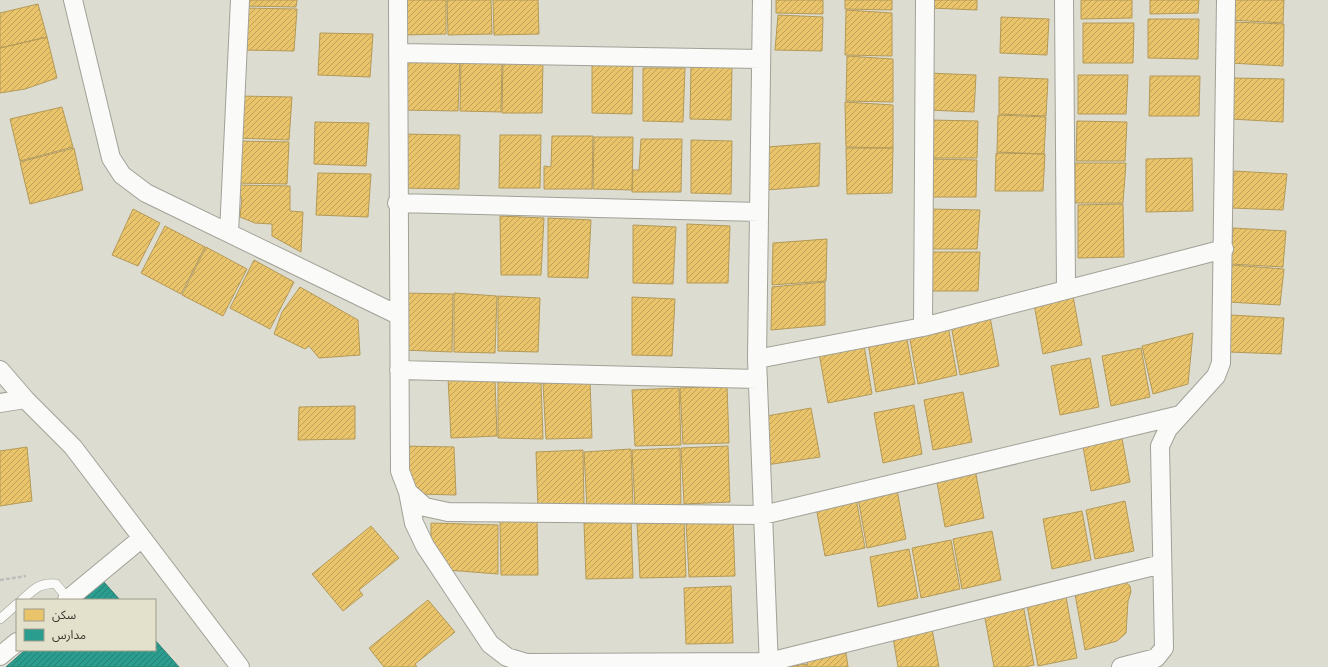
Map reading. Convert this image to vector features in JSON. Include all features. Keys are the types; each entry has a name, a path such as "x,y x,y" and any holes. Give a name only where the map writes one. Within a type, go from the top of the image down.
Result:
{"street":[{"path":"73,0 111,158 122,175 146,193 398,315"},
{"path":"228,233 240,0"},
{"path":"398,0 397,203 400,471 408,492 414,523 425,546 490,644 507,656 527,663 769,665 1162,564"},
{"path":"762,0 757,359 769,665"},
{"path":"923,327 925,0"},
{"path":"1064,0 1066,290"},
{"path":"1121,667 1156,658 1164,648 1160,446 1168,429 1216,376 1222,363 1226,0"},
{"path":"398,52 761,59"},
{"path":"397,203 759,212"},
{"path":"757,359 923,327 1224,249"},
{"path":"0,370 25,399 73,448 240,667"},
{"path":"399,370 758,379"},
{"path":"0,403 25,399"},
{"path":"408,492 426,507 448,512 763,515 1180,415"},
{"path":"69,599 142,538"},
{"path":"0,656 16,643"}],"lane":[{"path":"23,599 46,582 56,584 67,599"},
{"path":"0,619 16,605"}],"building: سكن":[{"path":"244,0 297,0 296,7 244,6"},
{"path":"401,0 446,0 446,34 402,35"},
{"path":"447,0 491,0 492,34 448,35"},
{"path":"493,0 538,0 539,34 494,35"},
{"path":"776,0 823,0 823,14 776,13"},
{"path":"845,0 892,0 892,10 845,9"},
{"path":"930,0 977,0 977,10 930,8"},
{"path":"1081,0 1132,0 1132,18 1081,19"},
{"path":"1150,0 1199,0 1198,13 1150,14"},
{"path":"1232,0 1284,0 1283,23 1231,20"},
{"path":"38,4 47,37 0,48 0,13"},
{"path":"243,8 297,9 294,51 242,50"},
{"path":"846,10 892,13 892,56 845,55"},
{"path":"778,15 823,17 822,51 775,50"},
{"path":"1001,17 1049,19 1047,55 1000,53"},
{"path":"1148,19 1199,19 1198,59 1148,58"},
{"path":"1232,22 1284,24 1283,66 1230,63"},
{"path":"1083,23 1134,23 1133,63 1083,63"},
{"path":"320,33 373,34 370,77 318,75"},
{"path":"47,37 57,78 25,89 0,93 0,48"},
{"path":"847,56 893,59 893,102 846,101"},
{"path":"400,57 460,58 458,111 400,110"},
{"path":"461,59 502,59 501,112 460,111"},
{"path":"503,59 543,60 542,113 502,113"},
{"path":"592,61 633,61 632,114 592,113"},
{"path":"691,66 732,66 731,120 690,119"},
{"path":"643,68 685,68 683,122 643,121"},
{"path":"928,73 976,75 974,112 927,110"},
{"path":"1078,75 1128,75 1126,114 1078,114"},
{"path":"1150,76 1200,76 1199,116 1149,116"},
{"path":"999,77 1048,79 1046,116 999,114"},
{"path":"1232,78 1284,79 1283,122 1231,119"},
{"path":"238,96 292,97 289,140 237,138"},
{"path":"845,102 893,105 893,148 846,147"},
{"path":"62,107 73,147 20,161 10,119"},
{"path":"998,115 1046,117 1044,154 997,152"},
{"path":"930,120 978,121 977,158 929,158"},
{"path":"1077,121 1127,122 1125,161 1076,161"},
{"path":"315,122 369,123 366,166 314,164"},
{"path":"400,134 460,135 459,189 400,188"},
{"path":"500,135 541,135 540,188 499,188"},
{"path":"552,136 593,136 592,189 544,189 544,166 551,167"},
{"path":"594,137 633,137 632,190 593,189"},
{"path":"641,139 682,139 681,192 632,192 633,170 639,170"},
{"path":"691,140 732,141 731,194 691,193"},
{"path":"236,141 289,142 287,184 234,183"},
{"path":"820,143 819,186 766,190 767,147"},
{"path":"74,148 83,190 30,204 20,162"},
{"path":"846,148 893,148 892,193 847,194"},
{"path":"996,153 1045,154 1043,191 995,191"},
{"path":"1192,158 1193,211 1146,212 1146,159"},
{"path":"928,159 977,160 976,197 928,197"},
{"path":"1075,163 1126,163 1123,203 1075,203"},
{"path":"1234,171 1287,174 1283,210 1231,208"},
{"path":"318,173 371,174 368,217 316,215"},
{"path":"236,185 290,186 290,211 303,212 301,252 272,236 272,224 255,223 240,217 242,198 237,198"},
{"path":"1123,204 1124,257 1078,258 1078,205"},
{"path":"133,209 160,223 138,266 112,255"},
{"path":"929,209 980,210 977,249 929,249"},
{"path":"500,216 544,218 541,275 501,275"},
{"path":"548,218 591,220 588,278 548,277"},
{"path":"687,224 730,226 728,283 687,283"},
{"path":"633,225 676,227 673,284 633,283"},
{"path":"165,226 205,247 181,294 141,273"},
{"path":"1233,228 1286,231 1283,267 1231,264"},
{"path":"827,239 826,281 772,285 773,243"},
{"path":"206,247 247,269 223,316 182,295"},
{"path":"930,252 980,252 978,291 929,291"},
{"path":"254,260 294,282 270,329 230,308"},
{"path":"1231,265 1284,269 1280,305 1228,302"},
{"path":"825,282 825,325 771,330 772,287"},
{"path":"300,287 358,320 360,355 319,358 309,346 305,349 274,334 282,312"},
{"path":"402,293 453,294 452,352 402,350"},
{"path":"454,293 497,296 495,353 454,352"},
{"path":"498,296 540,298 538,352 498,351"},
{"path":"1073,296 1082,345 1043,354 1034,304"},
{"path":"632,297 675,299 672,356 632,355"},
{"path":"1231,315 1284,318 1281,354 1229,352"},
{"path":"990,317 999,366 960,375 951,325"},
{"path":"948,326 957,375 918,384 909,334"},
{"path":"1193,333 1188,384 1153,394 1142,346"},
{"path":"906,334 915,384 876,392 868,343"},
{"path":"864,345 872,394 828,403 819,353"},
{"path":"1141,348 1150,397 1111,406 1102,356"},
{"path":"1090,358 1099,407 1060,415 1051,366"},
{"path":"448,377 495,380 497,436 451,438"},
{"path":"498,380 541,383 543,439 498,438"},
{"path":"590,381 592,438 546,439 543,383"},
{"path":"727,386 729,443 683,444 680,388"},
{"path":"679,388 681,445 635,446 632,390"},
{"path":"963,392 972,442 933,450 924,400"},
{"path":"914,405 922,454 883,463 874,413"},
{"path":"355,406 355,439 298,440 299,407"},
{"path":"811,408 820,457 766,465 767,416"},
{"path":"1121,433 1130,482 1091,491 1082,441"},
{"path":"401,446 454,447 456,495 417,494 401,471"},
{"path":"728,446 730,502 684,504 681,448"},
{"path":"27,447 32,501 0,506 0,451"},
{"path":"680,448 681,505 635,507 632,450"},
{"path":"631,449 633,506 587,508 584,452"},
{"path":"583,450 584,507 538,509 536,452"},
{"path":"975,469 984,518 945,527 936,477"},
{"path":"897,490 906,539 867,548 858,498"},
{"path":"856,498 865,548 825,556 816,507"},
{"path":"1125,501 1134,551 1095,559 1086,510"},
{"path":"1082,511 1091,560 1052,569 1043,519"},
{"path":"537,518 538,575 501,575 500,520"},
{"path":"733,519 735,576 689,577 686,521"},
{"path":"684,520 686,577 640,578 637,522"},
{"path":"631,521 633,578 586,579 584,523"},
{"path":"431,523 498,525 498,574 447,570 431,548"},
{"path":"371,526 399,558 359,590 363,595 343,611 312,574"},
{"path":"992,531 1001,580 962,589 953,539"},
{"path":"951,540 960,589 921,598 912,548"},
{"path":"909,549 918,598 878,607 870,557"},
{"path":"1124,581 1130,586 1131,592 1128,601 1126,633 1117,641 1085,650 1075,594 1114,585"},
{"path":"731,586 733,643 686,644 684,588"},
{"path":"1066,597 1077,658 1038,666 1027,605"},
{"path":"428,600 455,632 415,664 417,667 384,667 369,648"},
{"path":"1023,604 1034,665 1025,667 994,667 984,613"},
{"path":"932,629 939,667 898,667 893,637"},
{"path":"846,653 848,667 808,667 807,661"},
{"path":"806,664 807,667 787,667"}],"building: مدارس":[{"path":"103,581 119,599 83,599"},
{"path":"156,641 179,667 6,667 24,651 156,651"}]}
